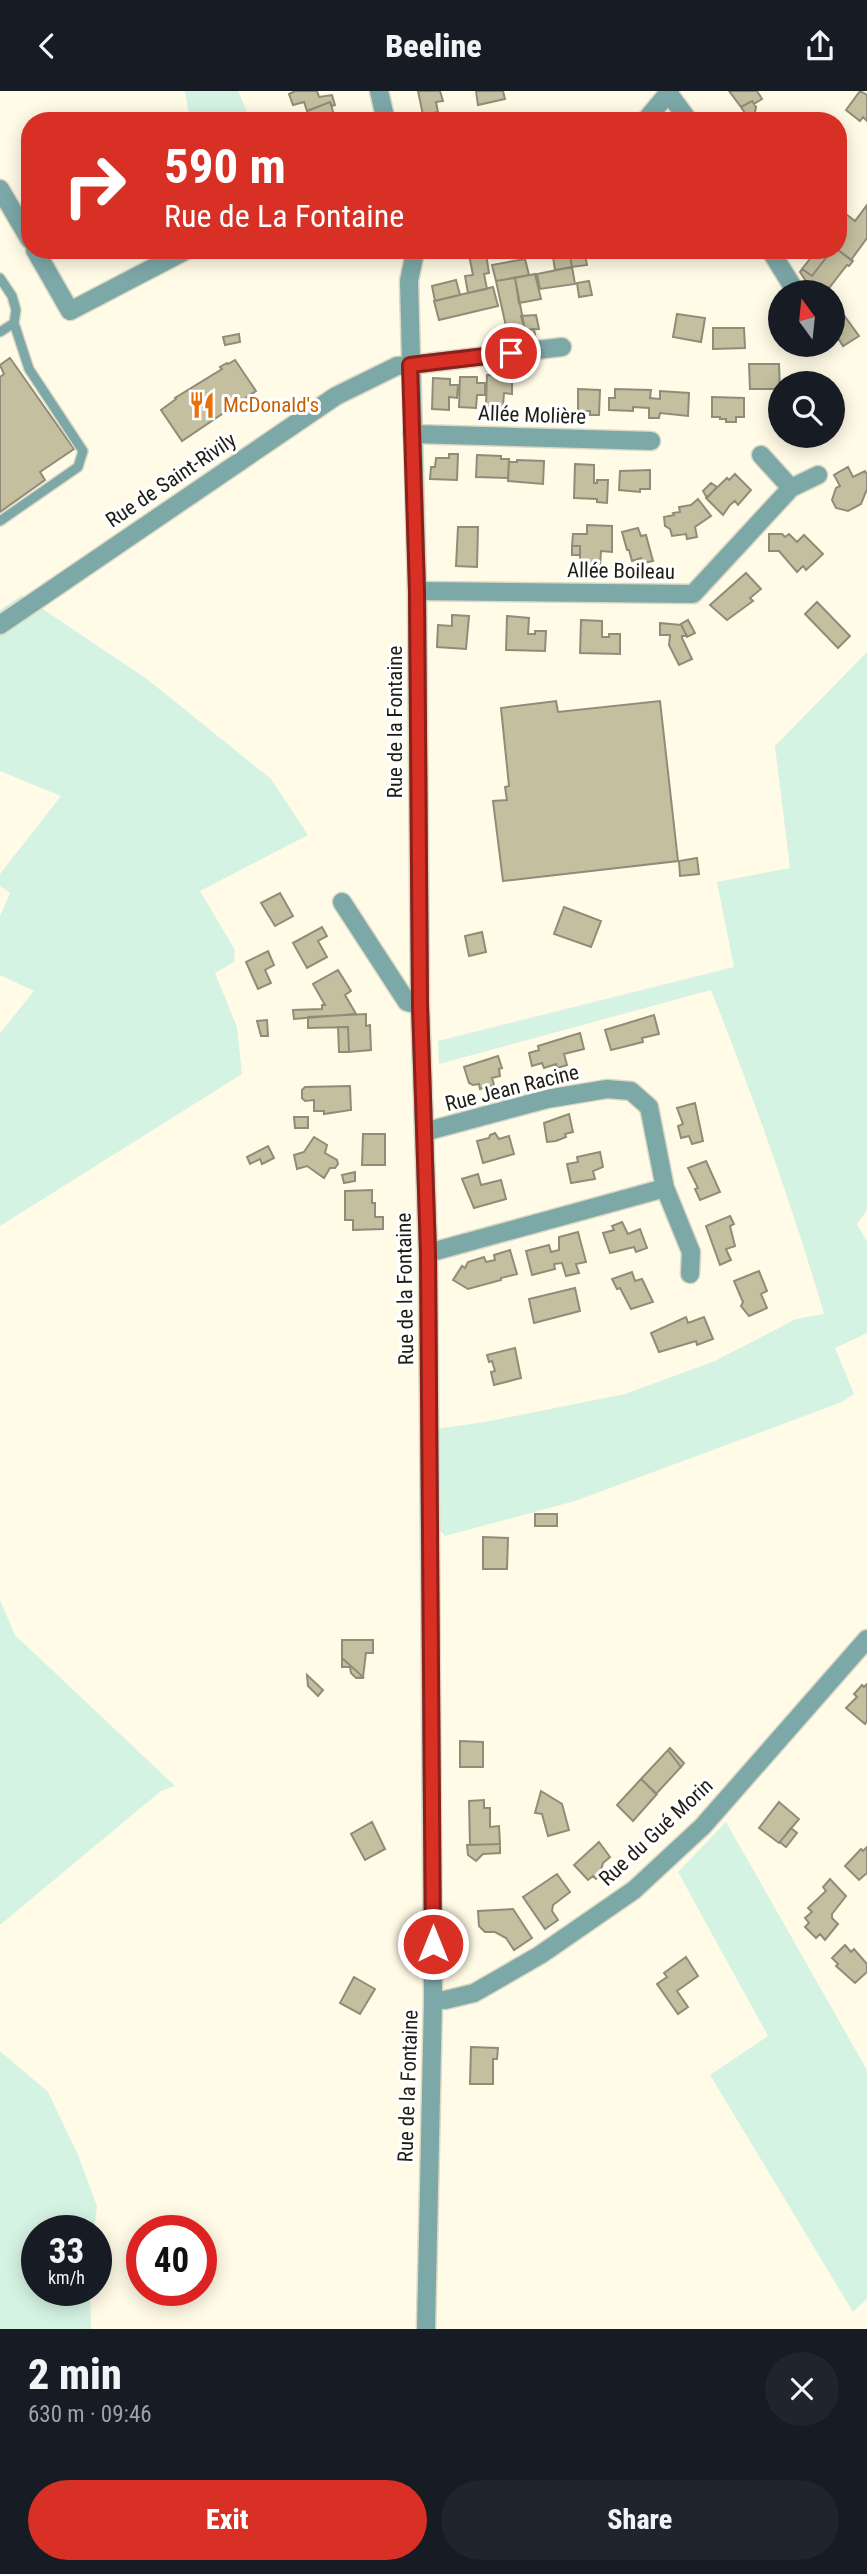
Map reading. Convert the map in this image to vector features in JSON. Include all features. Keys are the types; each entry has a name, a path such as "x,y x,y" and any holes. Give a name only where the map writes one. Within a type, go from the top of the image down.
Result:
{"street":[{"path":"379,91 384,112"},
{"path":"652,112 669,92 683,112"},
{"path":"0,189 21,225"},
{"path":"40,259 71,311 170,259"},
{"name":"Rue de la Fontaine","path":"415,259 409,281 417,591 420,1005 428,1253 433,2000 426,2329"},
{"path":"776,259 789,280"},
{"path":"410,365 562,347"},
{"name":"Rue de Saint-Rivily","path":"0,625 336,396 397,366 410,365"},
{"name":"Allée Molière","path":"412,435 651,442"},
{"path":"761,455 791,488"},
{"name":"Allée Boileau","path":"417,591 693,594 791,488 818,475"},
{"path":"342,902 407,1002 420,1005"},
{"name":"Rue Jean Racine","path":"424,1132 547,1100 607,1089 631,1091 649,1107 665,1188 691,1252 690,1273"},
{"path":"428,1253 665,1188"},
{"name":"Rue du Gué Morin","path":"433,2000 474,1993 540,1955 634,1890 704,1826 867,1639"}],"lane":[{"path":"0,278 12,296 16,310 14,323 29,369 83,451 78,467 0,521"},
{"path":"0,332 14,323"}],"green space":[{"path":"185,91 238,91 247,112 188,112"},
{"path":"22,595 147,679 271,779 308,835 200,891 235,950 234,962 215,973 237,1027 242,1074 0,1226 0,1033 34,991 0,975 0,916 10,893 0,886 0,874 61,796 0,771 0,610"},
{"path":"867,652 867,1210 857,1224 867,1242 867,1333 835,1348 854,1394 842,1402 575,1501 445,1536 437,1527 435,1429 485,1422 625,1394 715,1361 796,1319 824,1314 771,1151 711,990 439,1064 438,1041 734,967 717,882 790,868 775,746"},
{"path":"0,1600 15,1635 175,1786 161,1791 0,1925"},
{"path":"726,1822 867,2070 867,2299 853,2312 710,2075 768,2036 678,1872"},
{"path":"0,2051 48,2092 78,2155 97,2206 96,2215 21,2215 21,2306 90,2306 91,2329 0,2329"}],"building":[{"path":"295,91 317,91 319,97 332,95 335,105 332,106 330,102 307,111 304,102 293,105 289,94"},
{"path":"418,91 440,91 443,101 436,102 438,112 422,112"},
{"path":"476,91 503,91 505,99 478,105"},
{"path":"729,91 757,91 762,99 741,107"},
{"path":"860,91 867,95 867,121 863,117 860,121 846,110"},
{"path":"752,101 756,107 755,112 744,112 741,107"},
{"path":"330,102 333,112 307,112"},
{"path":"867,205 867,238 851,260 847,257 847,215 855,221"},
{"path":"847,257 853,261 835,280 805,280 800,272 802,269 812,276 825,259 847,259"},
{"path":"470,259 487,259 489,273 484,274 487,289 468,293 465,276 473,275"},
{"path":"525,259 529,275 496,281 492,265"},
{"path":"553,259 571,259 572,267 555,270"},
{"path":"571,259 586,259 587,265 572,267"},
{"path":"810,259 825,259 812,276 802,269"},
{"path":"572,267 575,284 540,289 537,274"},
{"path":"535,274 541,299 519,303 515,278"},
{"path":"515,278 525,330 507,331 496,281"},
{"path":"456,280 460,295 435,301 432,286"},
{"path":"589,281 592,295 579,297 577,283"},
{"path":"493,287 498,306 439,320 434,301"},
{"path":"677,314 705,318 701,342 673,337"},
{"path":"536,315 539,329 525,330 521,316"},
{"path":"845,317 859,336 845,345"},
{"path":"713,328 744,328 745,348 713,349"},
{"path":"534,329 536,341 528,342 525,330"},
{"path":"520,330 525,330 529,347 512,350 508,336 520,335"},
{"path":"239,334 240,342 225,345 223,337"},
{"path":"10,358 74,449 40,472 45,480 0,512 0,377 4,374 0,365"},
{"name":"McDonald's","path":"235,360 256,391 182,441 161,410 175,398 222,369 220,367"},
{"path":"749,364 779,364 779,371 768,371 768,389 750,389"},
{"path":"487,375 504,376 504,381 512,381 512,394 504,393 503,406 486,406"},
{"path":"460,377 477,377 477,383 485,383 485,395 477,395 476,408 459,407"},
{"path":"433,378 450,379 450,385 458,385 457,398 449,397 449,410 432,409"},
{"path":"578,389 600,390 599,415 590,415 590,411 578,411"},
{"path":"615,389 651,390 650,398 660,399 660,391 689,393 688,416 660,413 659,418 649,418 649,408 633,407 633,411 609,410 609,398 615,398"},
{"path":"712,397 744,398 744,417 736,417 736,422 726,422 726,419 712,417"},
{"path":"449,454 458,454 457,480 430,479 431,467 435,467 436,458 449,458"},
{"path":"477,455 509,459 508,478 476,477"},
{"path":"544,461 543,484 508,481 509,462"},
{"path":"575,464 594,465 594,483 597,483 597,480 608,480 607,503 597,502 597,499 574,498"},
{"path":"848,467 853,477 865,471 867,489 861,504 848,511 836,508 832,500 836,488 840,486 834,475"},
{"path":"650,470 650,489 640,489 640,492 619,490 620,471"},
{"path":"735,474 751,490 738,505 735,501 730,505 723,515 706,498"},
{"path":"711,483 717,487 707,498 703,491"},
{"path":"698,499 711,516 695,527 697,537 687,539 686,534 672,536 670,529 665,526 664,517 680,512 679,507 691,505"},
{"path":"587,525 612,526 612,552 601,551 600,566 580,565 580,546 572,546 573,534 587,534"},
{"path":"458,527 478,527 477,567 456,566"},
{"path":"638,528 641,536 646,535 653,561 643,563 641,558 632,561 627,550 622,532"},
{"path":"769,534 782,534 785,537 789,534 797,542 804,535 823,554 806,570 803,566 797,572 779,551 769,551"},
{"path":"572,546 580,546 580,555 572,555"},
{"path":"746,573 761,589 750,598 753,601 727,620 710,605"},
{"path":"817,602 850,636 838,648 805,614"},
{"path":"452,615 469,616 466,649 437,647 438,625 452,626"},
{"path":"507,616 529,618 528,634 546,631 545,651 506,650"},
{"path":"581,620 602,621 602,637 620,634 620,654 580,653"},
{"path":"688,620 695,633 687,637 681,624"},
{"path":"660,623 681,625 687,636 682,638 692,659 679,665 669,645 670,635 660,635"},
{"path":"556,701 558,712 660,701 678,861 503,881 493,801 507,800 505,787 509,786 501,708"},
{"path":"697,858 699,874 680,876 679,861"},
{"path":"280,893 293,916 275,926 261,903"},
{"path":"564,907 601,921 591,947 554,934"},
{"path":"322,927 327,936 318,941 327,957 307,968 293,943"},
{"path":"482,932 486,952 469,956 465,936"},
{"path":"268,951 274,965 265,970 271,983 258,989 246,962"},
{"path":"338,970 351,991 345,995 356,1014 294,1019 293,1010 322,1009 322,1005 325,1005 313,984"},
{"path":"366,1014 366,1026 370,1025 371,1050 349,1052 348,1027 308,1028 308,1017"},
{"path":"654,1015 659,1034 642,1038 643,1042 611,1050 605,1030"},
{"path":"267,1020 268,1036 261,1036 257,1021"},
{"path":"338,1027 348,1027 349,1052 339,1052"},
{"path":"580,1033 584,1049 564,1054 567,1065 557,1068 556,1064 544,1068 542,1063 532,1066 529,1053 539,1050 538,1046"},
{"path":"498,1056 502,1068 499,1069 500,1076 492,1078 494,1085 480,1089 479,1084 469,1083 464,1067"},
{"path":"350,1086 351,1110 324,1114 324,1111 314,1111 314,1100 305,1101 302,1098 302,1090 305,1087"},
{"path":"695,1103 703,1141 692,1144 689,1136 681,1138 678,1126 683,1124 677,1108"},
{"path":"569,1114 573,1132 556,1141 547,1142 544,1123"},
{"path":"294,1117 308,1117 308,1128 295,1128"},
{"path":"495,1133 499,1139 509,1136 514,1154 483,1163 477,1141 489,1138"},
{"path":"363,1134 385,1134 385,1165 362,1165"},
{"path":"314,1137 327,1145 325,1153 337,1160 338,1164 335,1168 330,1168 324,1178 307,1166 297,1169 294,1155 304,1152"},
{"path":"268,1146 274,1158 262,1164 260,1159 250,1164 247,1157"},
{"path":"600,1152 603,1167 593,1171 595,1179 571,1183 567,1164 578,1162 577,1157"},
{"path":"706,1161 720,1192 700,1200 695,1189 698,1188 688,1168"},
{"path":"355,1172 355,1181 344,1183 342,1175"},
{"path":"478,1174 481,1185 501,1180 506,1199 474,1208 462,1179"},
{"path":"372,1190 375,1217 383,1217 383,1229 353,1230 353,1220 345,1220 345,1191"},
{"path":"730,1216 734,1224 730,1226 735,1246 726,1249 731,1260 720,1265 706,1226"},
{"path":"622,1222 628,1234 640,1229 647,1248 636,1252 634,1247 610,1253 603,1233 614,1230 612,1226"},
{"path":"578,1232 586,1262 576,1264 579,1273 566,1276 562,1263 554,1264 555,1269 532,1275 526,1251 549,1245 551,1252 559,1250 559,1237"},
{"path":"510,1250 517,1274 468,1289 453,1280 468,1262 484,1257 486,1262 495,1260 494,1255"},
{"path":"759,1271 767,1291 761,1294 767,1308 749,1316 741,1306 743,1302 734,1281"},
{"path":"632,1272 635,1281 642,1279 653,1302 631,1309 612,1279"},
{"path":"575,1288 580,1311 534,1323 529,1299"},
{"path":"686,1317 688,1323 704,1317 713,1339 659,1352 651,1333"},
{"path":"515,1348 521,1378 494,1385 491,1372 495,1371 487,1355"},
{"path":"535,1514 557,1514 557,1526 535,1526"},
{"path":"483,1537 508,1538 507,1569 483,1569"},
{"path":"342,1640 373,1640 373,1653 366,1653 363,1677 342,1658"},
{"path":"342,1658 363,1677 356,1678 350,1667 342,1667"},
{"path":"307,1675 323,1690 318,1696 308,1686"},
{"path":"867,1684 865,1724 846,1708 857,1697 854,1694 862,1685 864,1687"},
{"path":"460,1741 483,1742 483,1767 460,1767"},
{"path":"670,1748 684,1763 681,1767 668,1750"},
{"path":"668,1750 681,1767 656,1794 641,1779"},
{"path":"641,1779 657,1794 633,1821 617,1805"},
{"path":"541,1791 562,1804 569,1830 548,1836 542,1814 535,1813"},
{"path":"484,1800 484,1808 490,1808 490,1827 499,1826 500,1844 470,1845 469,1801"},
{"path":"779,1802 799,1819 779,1843 759,1828"},
{"path":"372,1822 385,1849 365,1860 351,1834"},
{"path":"791,1828 797,1833 786,1847 780,1842"},
{"path":"599,1842 610,1857 603,1863 603,1873 596,1879 593,1876 588,1880 574,1865"},
{"path":"500,1844 500,1853 483,1854 476,1861 468,1855 467,1845"},
{"path":"867,1847 867,1873 859,1880 845,1866 861,1849 863,1851"},
{"path":"557,1874 570,1892 553,1905 552,1911 558,1920 545,1929 523,1897"},
{"path":"830,1879 846,1896 832,1914 838,1924 825,1940 820,1934 816,1938 805,1927 809,1923 805,1918 812,1912 808,1908 826,1891 823,1887"},
{"path":"513,1909 532,1938 514,1950 506,1938 495,1932 485,1932 479,1926 478,1911"},
{"path":"845,1945 851,1952 854,1949 867,1964 867,1972 855,1983 836,1966 838,1964 832,1958"},
{"path":"686,1957 698,1976 677,1991 688,2007 678,2014 657,1984 667,1977 664,1973"},
{"path":"354,1977 375,1989 360,2014 340,2003"},
{"path":"471,2047 498,2048 497,2059 493,2059 493,2084 470,2084"}],"place":[{"name":"McDonald's","path":"202,405"}],"route":[{"path":"433,1944 428,1253 420,1005 417,591 410,365 511,353"}]}
